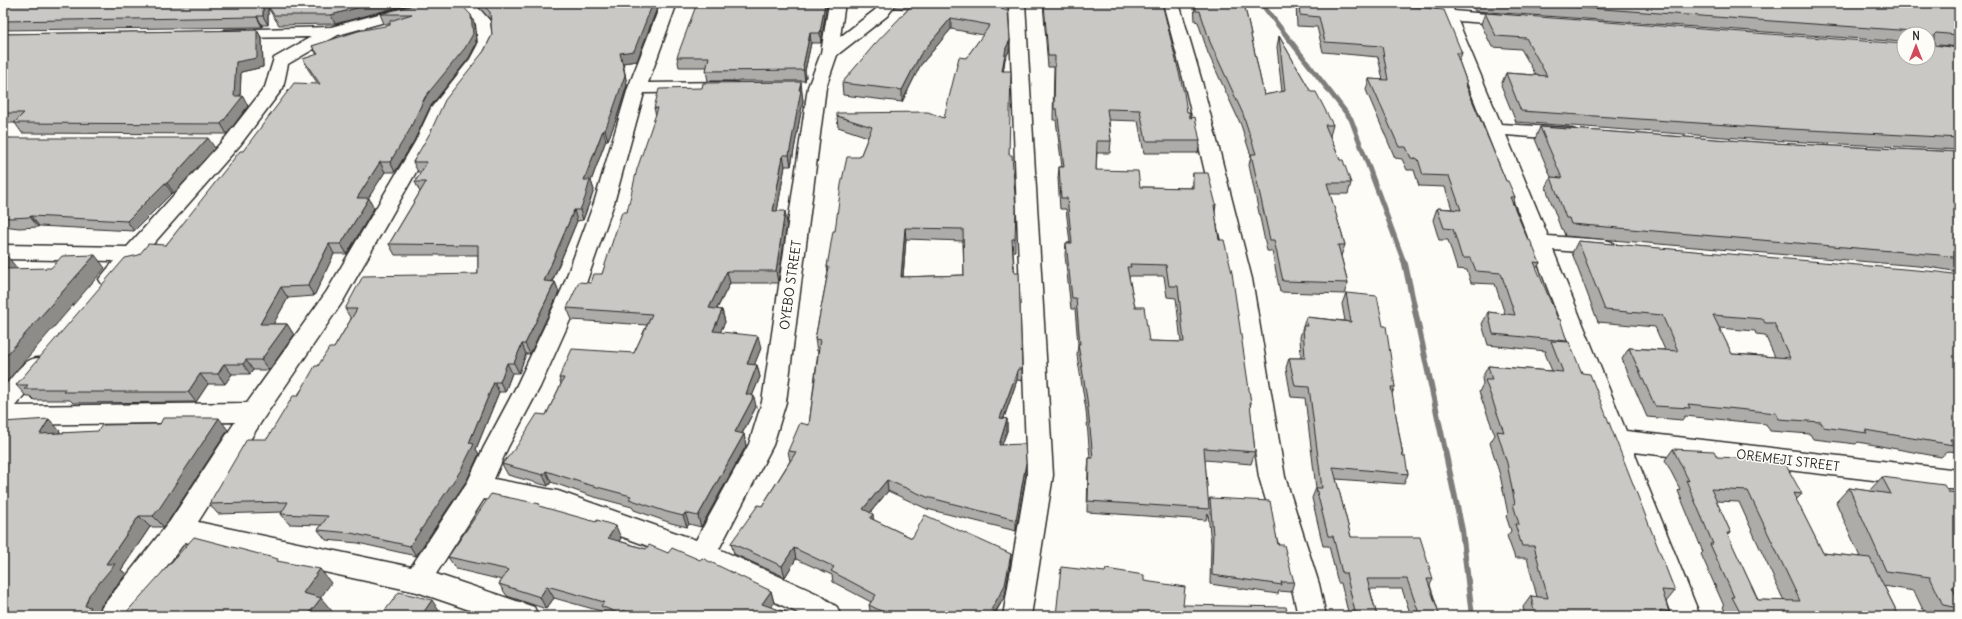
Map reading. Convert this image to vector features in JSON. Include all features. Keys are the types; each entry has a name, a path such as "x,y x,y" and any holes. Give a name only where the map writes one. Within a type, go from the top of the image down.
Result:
{"street":[{"path":"217,34 332,32 437,3"},
{"path":"112,616 180,529 254,412 335,296 424,142 440,108 478,60 486,44 484,23 466,3"},
{"path":"417,580 478,487 496,447 528,387 573,289 604,203 637,88 669,3"},
{"name":"OYEBO STREET","path":"702,554 761,445 774,402 810,87 830,53 838,3"},
{"path":"830,53 881,13 889,3"},
{"path":"1017,3 1020,31 1040,475 1017,616"},
{"path":"1171,3 1193,82 1241,279 1272,477 1305,584 1312,616"},
{"path":"1418,12 1445,9 1526,21"},
{"path":"1445,9 1540,242 1616,440 1686,616"},
{"path":"280,62 332,32"},
{"path":"100,290 233,141 274,88 280,62 272,33"},
{"path":"637,88 745,87"},
{"path":"1493,129 1586,136"},
{"path":"209,141 233,141"},
{"path":"1540,242 1627,249"},
{"path":"3,252 131,254"},
{"path":"3,404 49,350"},
{"path":"3,416 254,412"},
{"name":"OREMEJI STREET","path":"1616,440 1959,480"},
{"path":"478,487 558,502 702,554 810,604 827,616"},
{"path":"180,529 417,580 524,616"}],"building":[{"path":"3,3 263,3 263,16 3,21"},
{"path":"266,3 374,3 331,15 274,15"},
{"path":"421,3 460,3 471,15 473,34 465,48 425,97 409,131 390,162 380,162 357,198 369,198 341,244 329,244 308,286 281,287 260,324 287,324 261,360 246,360 243,364 224,364 218,374 200,374 188,392 63,392 66,389 24,389 28,385 16,385 125,258 139,255 148,244 166,245 240,151 243,151 294,83 320,84 303,59 318,54 312,46 358,31 390,25 390,21 412,14 380,14"},
{"path":"481,3 653,3 634,51 620,53 625,75 613,110 605,130 603,130 584,180 590,180 585,198 580,210 574,210 544,281 555,282 525,344 522,344 514,363 507,363 500,382 494,382 469,443 474,444 461,470 410,546 351,533 318,530 328,516 281,514 288,502 209,504 247,439 267,439 293,396 298,396 315,366 318,366 329,348 334,348 357,309 345,309 363,276 478,274 478,245 389,244 426,182 415,182 427,162 413,162 430,133 445,100 484,51 492,35 490,12"},
{"path":"697,3 825,3 820,33 810,33 803,70 706,71 709,57 677,57"},
{"path":"914,3 1003,3 1001,9 1008,11 1010,40 1006,48 1002,71 1011,71 1009,155 1012,155 1016,209 1015,239 1012,239 1014,273 1019,273 1022,369 1018,369 1000,418 1007,419 999,445 1025,444 1026,463 1016,520 927,497 887,480 863,509 873,514 870,518 912,538 925,515 1011,554 1005,585 991,610 1009,616 891,616 869,605 876,595 831,571 834,567 794,548 782,566 731,543 758,505 762,506 796,452 788,451 800,423 809,425 820,340 815,339 829,267 827,267 833,231 835,231 841,185 847,157 860,157 872,127 837,116 837,113 928,112 944,118 959,57 966,58 990,25 951,18 920,55 902,90 842,83 874,45","holes":["905,228 963,229 964,275 901,277"]},
{"path":"1044,3 1162,3 1184,93 1187,112 1189,112 1190,118 1195,117 1200,141 1146,141 1140,110 1107,109 1111,141 1097,141 1096,170 1138,171 1140,187 1193,188 1193,173 1208,173 1216,205 1214,205 1219,240 1224,240 1232,273 1251,403 1255,452 1204,448 1209,509 1088,501 1089,458 1093,458 1087,399 1078,344 1080,344 1076,298 1072,298 1066,243 1072,243 1067,198 1061,198 1059,167 1064,167 1057,109 1054,109 1055,56 1048,56","holes":["1130,264 1166,265 1169,286 1178,286 1184,342 1149,341 1144,307 1135,307 1127,267 1131,267"]},
{"path":"1196,3 1244,3 1264,95 1285,91 1279,36 1311,92 1316,92 1333,125 1325,125 1340,160 1343,160 1351,183 1327,183 1345,245 1338,245 1348,283 1283,281 1274,240 1270,240 1251,154 1256,154 1243,114 1210,42 1200,11 1196,11"},
{"path":"1299,3 1372,3 1444,10 1462,53 1456,53 1467,83 1465,83 1506,181 1508,181 1515,197 1510,197 1528,240 1530,240 1540,263 1534,262 1558,319 1560,319 1567,341 1493,334 1488,312 1515,315 1501,273 1476,271 1471,258 1462,258 1453,229 1444,228 1437,208 1461,210 1449,176 1423,175 1418,159 1411,158 1406,147 1399,147 1369,79 1388,80 1382,46 1325,42 1319,17 1300,15"},
{"path":"1518,3 1959,3 1959,35 1936,33 1936,26 1896,26 1896,30"},
{"path":"1485,13 1896,43 1896,66 1936,66 1936,45 1959,48 1959,138 1772,128 1521,111 1506,73 1547,76 1526,38 1496,36"},
{"path":"257,30 257,58 236,62 234,96 243,96 221,124 14,123 24,113 3,113 3,34"},
{"path":"801,82 799,90 801,90 789,155 783,155 773,211 785,211 776,271 727,271 709,308 722,310 713,331 758,336 747,364 757,365 746,394 754,396 735,432 744,434 698,516 685,513 683,516 667,512 629,499 631,496 546,471 543,475 502,464 517,446 537,414 546,415 564,378 559,378 572,349 634,353 652,314 567,308 579,282 591,283 594,274 602,274 622,212 627,212 637,169 658,108 654,108 659,89 702,88 703,83"},
{"path":"1540,127 1772,143 1959,152 1959,258 1939,255 1571,224 1569,218 1566,218 1551,177 1562,178"},
{"path":"3,138 208,138 167,183 165,183 127,221 31,216 11,218 3,217"},
{"path":"1578,241 1939,272 1959,275 1959,439 1950,439 1953,445 1865,430 1867,433 1823,427 1821,422 1779,419 1776,413 1688,404 1690,408 1655,406 1629,348 1678,351 1662,315 1605,310","holes":["1713,315 1763,319 1765,323 1774,323 1790,358 1732,354"]},
{"path":"95,255 3,359 3,269 51,268 62,256"},
{"path":"1346,293 1377,296 1383,326 1386,326 1395,387 1391,387 1403,456 1405,456 1408,474 1333,467 1351,537 1420,537 1433,579 1427,579 1440,616 1420,616 1407,579 1367,579 1377,616 1356,616 1346,573 1342,573 1333,536 1328,536 1316,488 1322,488 1309,387 1295,386 1289,358 1305,358 1303,326 1307,326 1306,317 1351,322"},
{"path":"1551,341 1569,342 1582,373 1590,374 1675,591 1662,590 1669,612 1660,610 1662,616 1535,616 1531,596 1548,598 1534,546 1522,546 1515,524 1519,524 1513,504 1515,504 1507,463 1497,431 1504,432 1485,380 1492,380 1488,366 1563,372"},
{"path":"163,418 219,418 159,509 153,516 139,516 106,564 115,564 89,595 85,606 91,607 85,616 3,616 3,422 49,419 40,434 98,431 102,425 160,424"},
{"path":"1673,449 1714,451 1717,457 1783,460 1802,494 1793,493 1823,553 1870,558 1899,616 1742,616 1732,597 1734,597 1710,544 1713,544 1686,480 1689,481","holes":["1711,489 1748,491 1800,601 1758,600 1727,533 1731,533"]},
{"path":"1882,477 1944,485 1948,492 1959,493 1959,588 1952,587 1959,601 1959,608 1943,605 1930,577 1886,571 1849,488 1891,494"},
{"path":"491,494 540,504 539,506 616,526 608,538 646,549 649,545 668,553 672,548 700,560 702,558 771,591 762,604 796,616 637,616 623,610 620,614 601,606 604,602 547,586 540,597 499,584 509,570 448,557"},
{"path":"1210,498 1270,501 1278,545 1284,545 1294,582 1281,582 1282,585 1212,575 1213,535"},
{"path":"194,537 278,559 277,561 320,569 303,593 321,598 308,615 316,616 123,616"},
{"path":"1061,567 1105,572 1106,569 1144,575 1144,581 1185,587 1183,605 1286,607 1288,616 1056,616"},
{"path":"399,592 432,600 421,616 381,616"}],"waterway":[{"path":"1261,3 1351,119 1405,265"},
{"path":"1405,264 1462,530 1472,616"}]}
